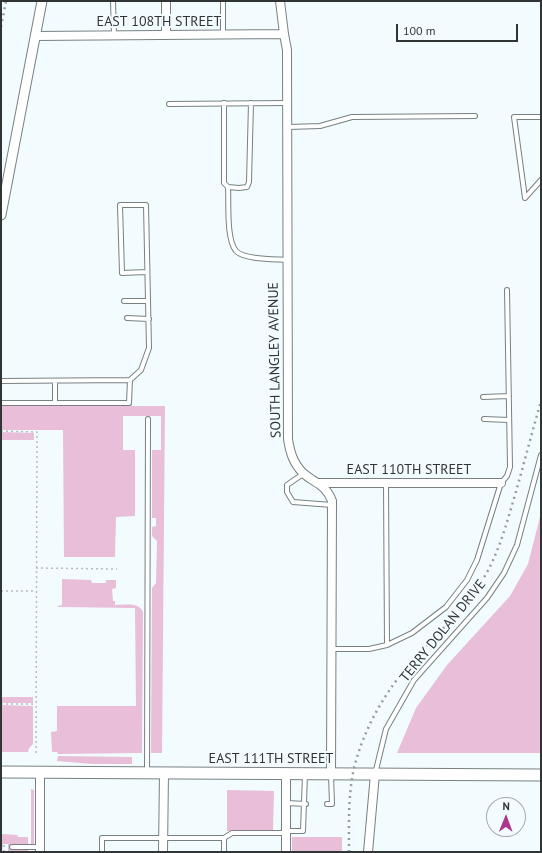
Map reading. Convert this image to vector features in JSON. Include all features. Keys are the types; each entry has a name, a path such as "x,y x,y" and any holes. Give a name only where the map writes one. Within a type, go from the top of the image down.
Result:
{"main road":[{"name":"EAST 111TH STREET","path":"1,772 541,775"}],"street":[{"path":"1,215 42,1"},
{"path":"166,1 166,35"},
{"name":"SOUTH LANGLEY AVENUE","path":"280,1 287,50 288,439 292,459 304,474 325,488 329,494 332,505 331,774"},
{"name":"EAST 108TH STREET","path":"35,36 284,34"},
{"name":"EAST 110TH STREET","path":"318,483 501,483"},
{"path":"40,772 40,849"},
{"path":"163,852 164,773"},
{"path":"286,774 286,852"},
{"path":"368,852 375,774"}],"lane":[{"path":"114,1 114,35"},
{"path":"223,1 223,34"},
{"path":"224,103 224,183 228,187 232,241 236,251 246,256 263,259 288,260"},
{"path":"228,187 239,188 247,186 249,182 251,103"},
{"path":"169,104 287,103"},
{"path":"287,127 320,126 352,117 475,116"},
{"path":"541,117 514,117 525,198 541,180"},
{"path":"1,381 130,380 141,370 149,348 146,205 120,205 122,273 147,272"},
{"path":"332,649 369,649 387,645 412,633 446,607 467,580 477,560 501,483 507,476 510,467 507,290"},
{"path":"124,301 148,301"},
{"path":"127,318 149,319"},
{"path":"1,403 129,403 130,380"},
{"path":"55,381 55,403"},
{"path":"483,397 508,396"},
{"path":"147,773 148,419"},
{"path":"484,419 509,420"},
{"name":"TERRY DOLAN DRIVE","path":"375,774 386,729 414,680 487,598 504,572 517,544 541,455"},
{"path":"304,474 287,485 287,492 293,502 332,505"},
{"path":"386,483 387,645"},
{"path":"102,852 102,838 224,838 232,833 303,831 305,774"},
{"path":"327,804 332,804 331,774"},
{"path":"286,803 305,804"},
{"path":"224,838 224,852"},
{"path":"12,847 40,849"}],"path":[{"path":"1,431 37,432 36,755"},
{"path":"36,568 117,569"},
{"path":"1,591 36,592"},
{"path":"1,704 36,704"},
{"path":"4,846 4,852"}],"shaded area":[{"path":"1,406 165,406 162,753 151,753 152,588 156,583 157,541 152,536 152,527 156,526 156,518 152,518 152,450 161,450 161,416 123,416 123,450 135,450 135,516 116,517 115,557 64,557 63,430 1,430"},
{"path":"1,432 34,433 34,440 1,440"},
{"path":"541,513 541,753 397,753 416,708 447,665 510,596 528,564"},
{"path":"62,579 91,580 92,583 106,583 106,580 116,580 116,588 112,589 113,601 115,601 115,605 135,605 143,612 142,753 58,754 57,752 52,752 51,732 57,731 57,706 136,706 135,608 58,607 57,606 62,605"},
{"path":"1,697 33,697 33,703 1,703"},
{"path":"1,705 33,706 33,744 29,748 28,752 1,752"},
{"path":"58,756 132,757 132,764 92,764 57,761"},
{"path":"31,789 34,790 34,845 31,845"},
{"path":"227,790 274,791 273,830 227,831"},
{"path":"1,829 2,834 28,837 28,852 8,852 8,844 3,844 2,851"},
{"path":"292,837 342,837 342,852 292,852"}],"railway":[{"path":"1,27 6,1"},
{"path":"349,852 351,783 362,742 384,698 403,671 461,608 486,574 506,525 541,401"}]}
